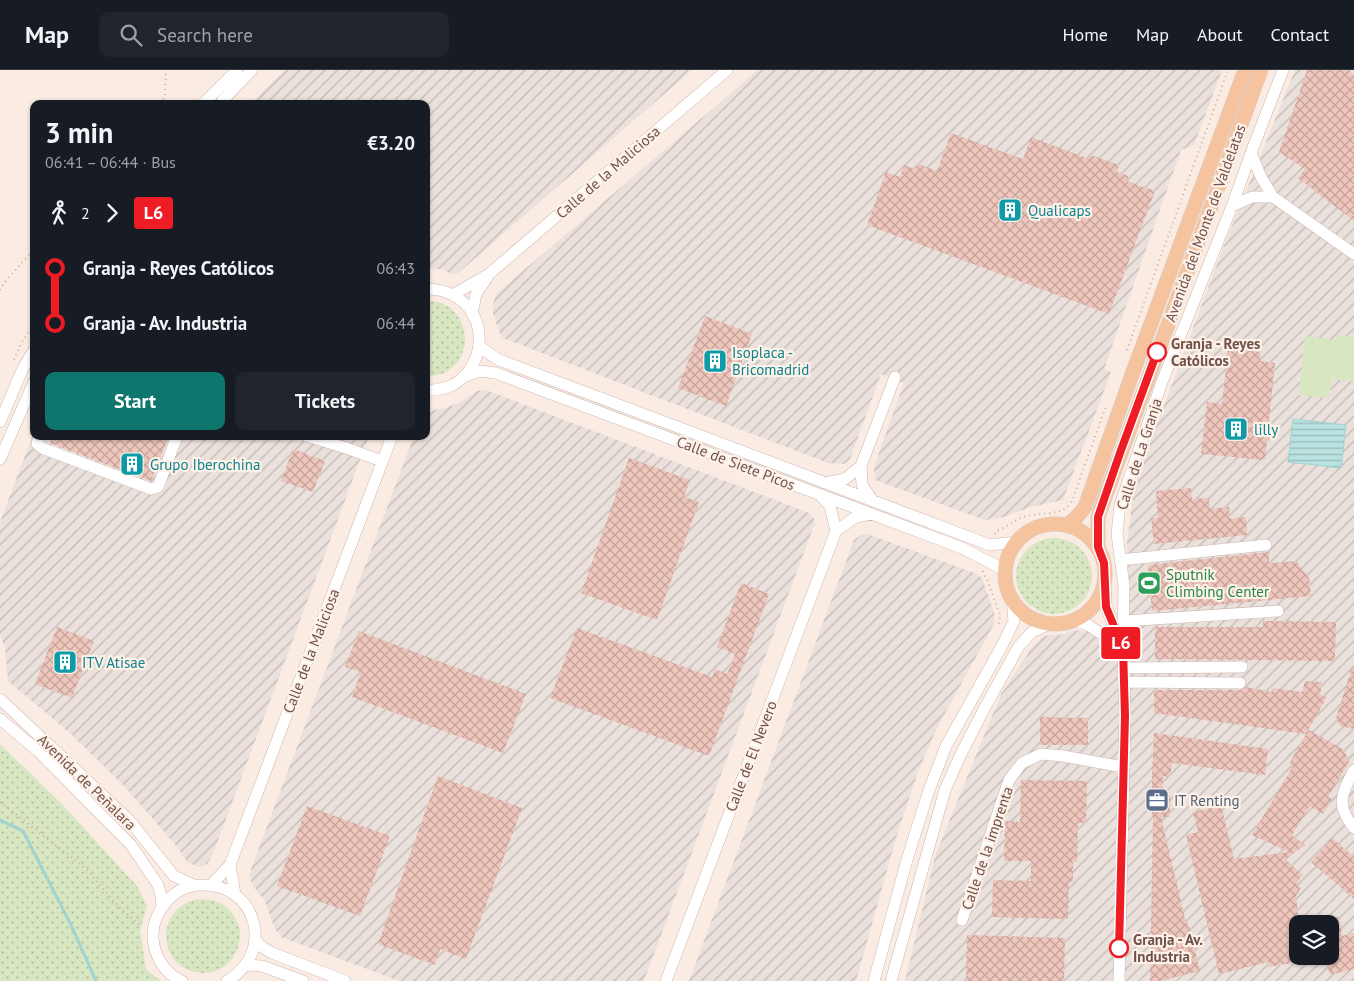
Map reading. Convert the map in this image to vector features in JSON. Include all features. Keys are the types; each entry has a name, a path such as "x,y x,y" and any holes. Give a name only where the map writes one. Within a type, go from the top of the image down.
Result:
{"main road":[{"name":"Avenida del Monte de Valdelatas","path":"1067,526 1085,507 1157,307 1246,70"},
{"name":"Avenida del Monte de Valdelatas","path":"1098,547 1098,517 1261,70"},
{"path":"1053,524 1067,526 1084,533 1098,547 1104,563 1105,580 1100,597 1090,610 1075,620 1063,624 1050,624 1035,620 1022,611 1012,599 1006,586 1005,571 1008,556 1016,542 1027,533 1039,527 1053,524"}],"street":[{"path":"207,100 237,70"},
{"path":"223,100 252,70"},
{"name":"Calle de la Maliciosa","path":"453,295 489,274 727,70"},
{"name":"Calle de La Granja","path":"1118,981 1125,716 1123,668 1124,586 1117,534 1120,505 1162,382 1232,206 1283,70"},
{"path":"1251,153 1261,178 1273,197 1354,254"},
{"path":"1232,206 1252,197 1273,197"},
{"name":"Calle de la Maliciosa","path":"472,314 476,294 489,274"},
{"path":"430,289 440,290 453,295 464,303 477,324 479,335 479,346 471,368 452,386 430,391"},
{"name":"Calle de Siete Picos","path":"479,346 496,359 990,545 1016,542"},
{"path":"0,422 30,357"},
{"name":"Calle de Siete Picos","path":"463,377 480,371 496,373 962,548 1005,571"},
{"path":"872,501 862,485 861,466 894,377"},
{"path":"1129,431 1162,382"},
{"path":"0,459 30,391"},
{"path":"38,440 37,444 42,448 151,489 158,487 176,440"},
{"path":"320,440 382,462"},
{"path":"346,448 348,440"},
{"name":"Calle de la Maliciosa","path":"211,885 230,865 390,440"},
{"path":"824,483 845,479 861,466"},
{"path":"819,494 830,506 836,531 854,518 871,514"},
{"name":"Calle de El Nevero","path":"666,981 836,531"},
{"path":"1120,560 1266,545"},
{"path":"1105,580 1106,607 1123,648"},
{"path":"874,981 906,863 928,793 946,746 1014,621 1012,599"},
{"path":"1123,621 1278,611"},
{"path":"1075,620 1123,648"},
{"path":"891,981 946,790 960,756 984,708 1019,646 1032,632 1050,624"},
{"path":"1123,668 1242,668"},
{"path":"1124,682 1240,683"},
{"name":"Avenida de Peñalara","path":"0,699 130,820 174,876 194,885"},
{"name":"Avenida de Peñalara","path":"0,719 38,751 131,845 158,885 162,906"},
{"name":"Calle de la imprenta","path":"962,920 1009,780 1022,763 1041,754 1123,767"},
{"path":"1354,770 1343,791 1342,801 1346,814 1354,828"},
{"name":"Calle de la Maliciosa","path":"230,865 234,894"},
{"path":"182,981 164,967 156,953 153,937 155,921 162,906 182,889 194,885 211,885 224,888 234,894 247,907 254,923 256,941 253,953 247,965 233,979"},
{"path":"256,941 272,953 345,981"},
{"path":"247,965 262,966 300,980"},
{"path":"282,981 300,980"}],"path":[{"path":"163,100 165,95 166,70"},
{"path":"1127,349 1228,70"},
{"path":"0,290 30,254"},
{"path":"990,545 996,531 1006,528 1020,519 1032,514 1056,512 1067,508 1072,501 1108,403"},
{"path":"985,559 982,567 1000,615 999,626"},
{"path":"0,802 84,867 120,908 153,937"}],"shaded area":[{"path":"285,70 692,70 458,273 453,274 440,269 430,269 430,100 254,100"},
{"path":"758,70 1222,70 1194,145 1181,150 1104,369 1111,372 1063,500 1031,507 1004,517 985,520 875,480 874,467 904,383 881,374 850,459 844,464 828,463 503,338 500,334 493,314 496,294"},
{"path":"1295,70 1354,70 1354,981 905,981 935,856 1001,694 1033,646 1043,636 1059,635 1080,630 1092,633 1131,633 1127,542 1135,483 1223,248"},
{"path":"486,390 809,513 815,523 644,981 399,981 281,937 275,929 265,901 250,879 251,869 412,440 430,440 430,411 459,403 477,391"},
{"path":"31,440 368,440 214,851 207,864 199,867 187,862 178,848 126,788 71,734 8,681 5,648 0,635 0,522"},
{"path":"864,534 977,574 982,578 994,613 994,624 937,728 919,769 898,831 856,981 689,981 854,540"}],"green space":[{"path":"430,301 438,302 456,314 462,323 464,333 465,343 457,363 449,370 438,375 430,376"},
{"path":"1337,335 1354,337 1354,382 1332,379 1329,398 1299,395 1305,336 1336,340"},
{"path":"1054,538 1068,541 1081,549 1089,562 1092,576 1089,590 1081,603 1068,611 1054,614 1040,611 1027,603 1019,590 1016,576 1019,562 1027,549 1040,541"},
{"path":"0,744 62,804 137,886 147,906 140,931 146,969 161,981 0,981"},
{"path":"196,899 210,899 224,905 234,915 240,929 238,950 224,967 210,973 196,973 182,967 172,957 166,943 166,929 172,915 182,905"}],"water":[{"path":"1293,419 1346,425 1341,468 1288,462"}],"building":[{"path":"1307,70 1348,70 1354,75 1354,221 1298,178 1305,169 1279,152"},
{"name":"Qualicaps","path":"951,133 1023,159 1031,137 1089,159 1091,155 1119,165 1117,172 1128,176 1127,181 1155,191 1109,314 867,225 886,172 900,177 904,165 915,169 919,164 937,171"},
{"name":"Isoplaca - Bricomadrid","path":"705,316 752,334 726,406 678,388"},
{"name":"lilly","path":"1228,348 1261,352 1260,361 1275,363 1265,460 1201,454 1207,402 1222,404"},
{"name":"Grupo Iberochina","path":"51,440 167,440 151,481 50,443"},
{"path":"293,449 325,461 313,492 281,481"},
{"path":"629,458 690,480 684,497 699,502 657,620 581,593"},
{"path":"1191,488 1192,499 1209,498 1210,509 1229,507 1230,519 1246,517 1247,535 1154,544 1151,518 1158,518 1156,491"},
{"path":"1269,552 1269,563 1296,561 1309,578 1311,596 1152,611 1148,565"},
{"path":"741,583 769,594 709,756 550,698 577,628 712,677 715,669 727,674 735,654 717,647"},
{"path":"1263,621 1336,622 1335,661 1155,659 1155,627 1263,627"},
{"name":"ITV Atisae","path":"57,627 94,641 72,698 35,684"},
{"path":"359,631 526,694 503,753 352,697 361,672 345,667"},
{"path":"1352,667 1354,668 1354,729 1340,726 1336,718"},
{"path":"1305,681 1322,682 1320,695 1327,697 1306,734 1154,713 1154,690 1243,690 1246,687 1271,692 1273,688 1302,692"},
{"path":"1040,717 1088,718 1088,745 1040,745"},
{"path":"1309,730 1344,750 1349,762 1328,797 1332,799 1323,814 1310,806 1292,835 1305,845 1285,859 1303,875 1296,883 1301,888 1296,896 1298,915 1289,915 1289,964 1269,967 1269,962 1219,974 1186,835 1198,832 1193,812 1221,805 1234,859 1289,852 1252,835 1293,766 1289,764"},
{"path":"1154,733 1268,749 1265,775 1172,763 1170,777 1163,776 1162,795 1170,795 1170,817 1161,817 1186,923 1188,923 1200,971 1159,981 1150,981"},
{"path":"438,776 522,808 466,959 440,949 435,965 378,944"},
{"path":"1021,780 1087,781 1086,823 1078,823 1077,862 1073,861 1073,881 1069,882 1068,919 992,917 993,880 1031,881 1031,861 1004,861 1005,821 1020,822"},
{"path":"307,806 390,836 360,916 277,886"},
{"path":"1332,838 1354,857 1354,899 1311,862"},
{"path":"1339,922 1342,936 1353,933 1354,969 1330,975 1327,965 1339,965"},
{"path":"967,935 1065,938 1064,981 966,981"}],"waterway":[{"path":"0,820 23,831 71,925 96,981"}],"bus line":[{"name":"L6","path":"1119,948 1125,716 1123,648 1106,607 1104,563 1098,547 1098,517 1157,352"}],"place":[{"name":"Qualicaps","path":"1010,210"},
{"name":"Granja - Reyes Católicos","path":"1157,352"},
{"name":"Isoplaca - Bricomadrid","path":"715,361"},
{"name":"lilly","path":"1236,429"},
{"name":"Grupo Iberochina","path":"132,464"},
{"name":"Sputnik Climbing Center","path":"1149,583"},
{"name":"ITV Atisae","path":"65,662"},
{"name":"IT Renting","path":"1157,800"},
{"name":"Granja - Av. Industria","path":"1119,948"}]}
